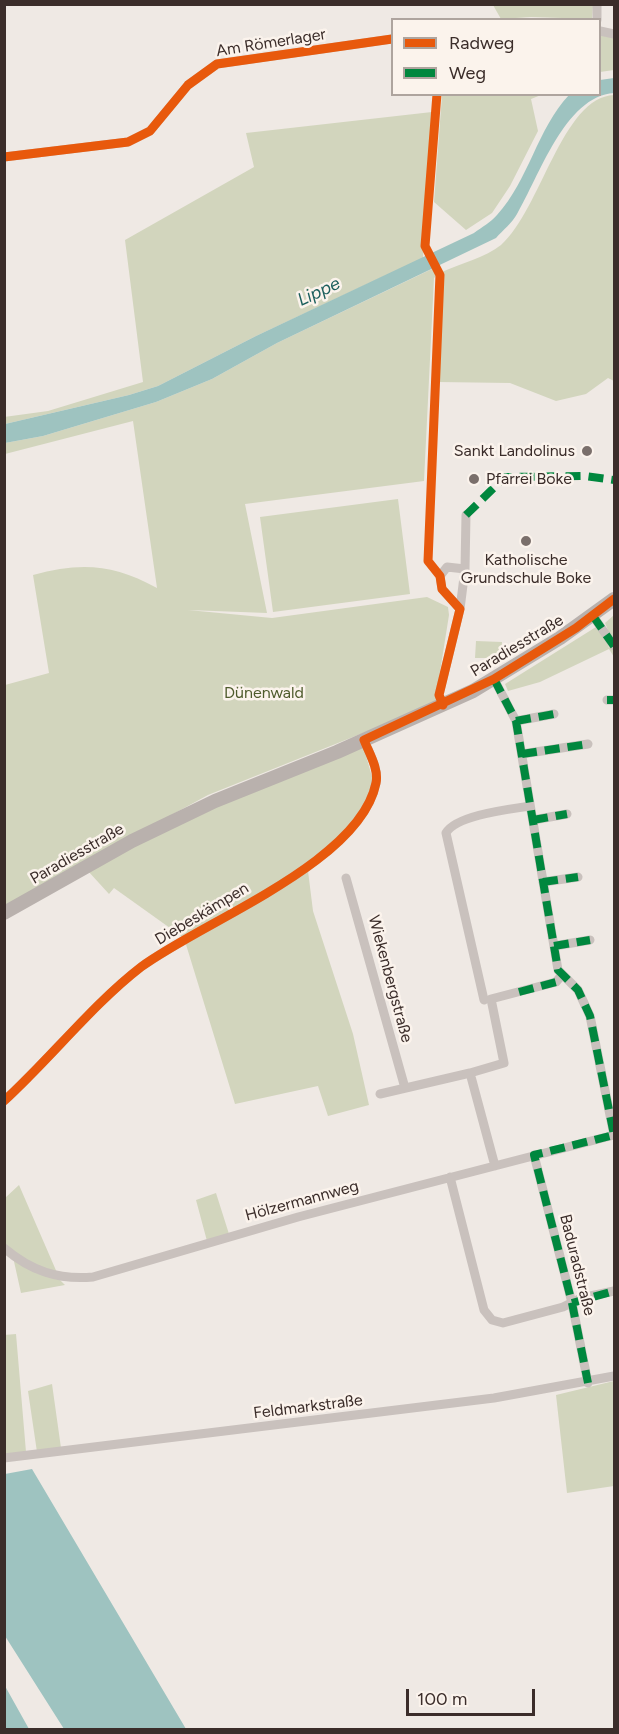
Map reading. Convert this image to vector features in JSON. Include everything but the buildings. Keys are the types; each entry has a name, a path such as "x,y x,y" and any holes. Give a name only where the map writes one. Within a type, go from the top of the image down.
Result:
{"main road":[{"name":"Paradiesstraße","path":"4,913 132,841 215,801 364,740 443,705 494,679 593,616 615,599"}],"street":[{"name":"Am Römerlager","path":"4,158 128,142 150,131 188,85 217,64 391,39"},
{"path":"443,705 439,695 459,609 465,569 466,515"},
{"path":"459,609 442,589 440,576 447,567 465,569"},
{"path":"593,616 615,646"},
{"path":"494,679 516,721 561,976 578,990 591,1016 615,1136"},
{"path":"516,721 554,714"},
{"name":"Diebeskämpen","path":"4,1101 143,966 310,867 337,842 367,810 376,783 377,773 364,740"},
{"path":"522,754 588,744"},
{"path":"380,1094 504,1063 446,833 455,824 494,812 531,806"},
{"path":"533,820 567,814"},
{"path":"543,882 578,877"},
{"name":"Wiekenbergstraße","path":"346,878 405,1088"},
{"path":"554,946 590,940"},
{"path":"473,1003 556,982 561,976"},
{"path":"470,1073 495,1166"},
{"name":"Hölzermannweg","path":"4,1248 31,1268 60,1277 93,1277 450,1177 615,1136"},
{"name":"Baduradstraße","path":"534,1155 572,1302 588,1383"},
{"path":"450,1177 484,1310 492,1320 503,1323 615,1291"},
{"name":"Feldmarkstraße","path":"4,1458 483,1400 588,1383 615,1376"}],"green space":[{"path":"493,5 593,5 592,18 500,18"},
{"path":"601,35 614,38 614,70 601,72"},
{"path":"614,95 614,381 608,378 586,394 556,401 510,383 438,382 442,272 480,257 501,245 515,229 566,134 580,114 596,101"},
{"path":"442,96 538,96 531,99 538,131 510,186 492,213 466,230 434,202"},
{"path":"432,112 423,258 256,336 158,386 5,424 4,417 48,411 143,382 125,240 254,167 246,133"},
{"name":"Dünenwald","path":"434,268 437,275 434,278 424,481 245,504 267,613 188,610 272,618 427,597 448,607 449,615 436,697 438,703 208,795 5,906 5,685 49,673 33,575 66,568 96,568 126,574 157,588 133,421 5,454 5,443 43,436 156,402 212,379 277,343"},
{"path":"398,499 410,594 273,612 260,517"},
{"path":"614,615 614,657 609,649 540,682 508,691 505,684 596,627 607,641 609,648 610,635 605,623"},
{"path":"476,641 502,642 501,658 475,658"},
{"path":"363,745 374,784 365,808 308,871 313,911 353,1034 369,1105 328,1116 318,1086 235,1104 184,938 114,888 109,894 88,871 216,804"},
{"path":"19,1185 58,1275 33,1266 5,1245 5,1198"},
{"path":"216,1193 229,1234 207,1241 196,1200"},
{"path":"13,1257 60,1280 65,1285 21,1293"},
{"path":"16,1334 26,1452 4,1455 4,1335"},
{"path":"614,1381 614,1486 567,1493 556,1395"},
{"path":"52,1384 61,1448 37,1452 28,1391"}],"water":[{"path":"614,78 614,93 597,98 581,108 568,123 544,160 517,214 496,238 277,343 212,379 156,402 43,436 5,443 5,424 158,386 256,336 474,233 495,218 508,201 558,108 568,96 601,96 601,80"},
{"path":"32,1469 186,1729 64,1729 5,1636 5,1474"},
{"path":"5,1686 29,1729 5,1729"}],"marked path":[{"path":"466,515 505,477 585,476 614,480"},
{"path":"593,616 614,646"},
{"path":"494,679 516,721 558,970 578,990 590,1016 614,1135 534,1155 572,1303 588,1383"},
{"path":"607,700 614,700"},
{"path":"516,721 554,714"},
{"path":"522,754 588,744"},
{"path":"533,820 567,814"},
{"path":"543,882 578,877"},
{"path":"554,946 590,940"},
{"path":"519,992 556,982 561,976"},
{"path":"572,1303 614,1291"}],"cycle path":[{"path":"4,157 128,142 150,131 188,85 217,64 391,39"},
{"path":"437,96 425,246 440,275 428,561 440,576 442,589 460,609 439,695 443,705"},
{"path":"4,1101 106,998 141,967 168,949 276,888 311,864 341,839 364,812 376,783 375,767 364,740 494,679 576,628 614,599"}],"place":[{"name":"Sankt Landolinus","path":"587,451"},
{"name":"Pfarrei Boke","path":"474,479"},
{"name":"Katholische Grundschule Boke","path":"526,541"}],"water label":[{"name":"Lippe","path":"319,292"}]}
